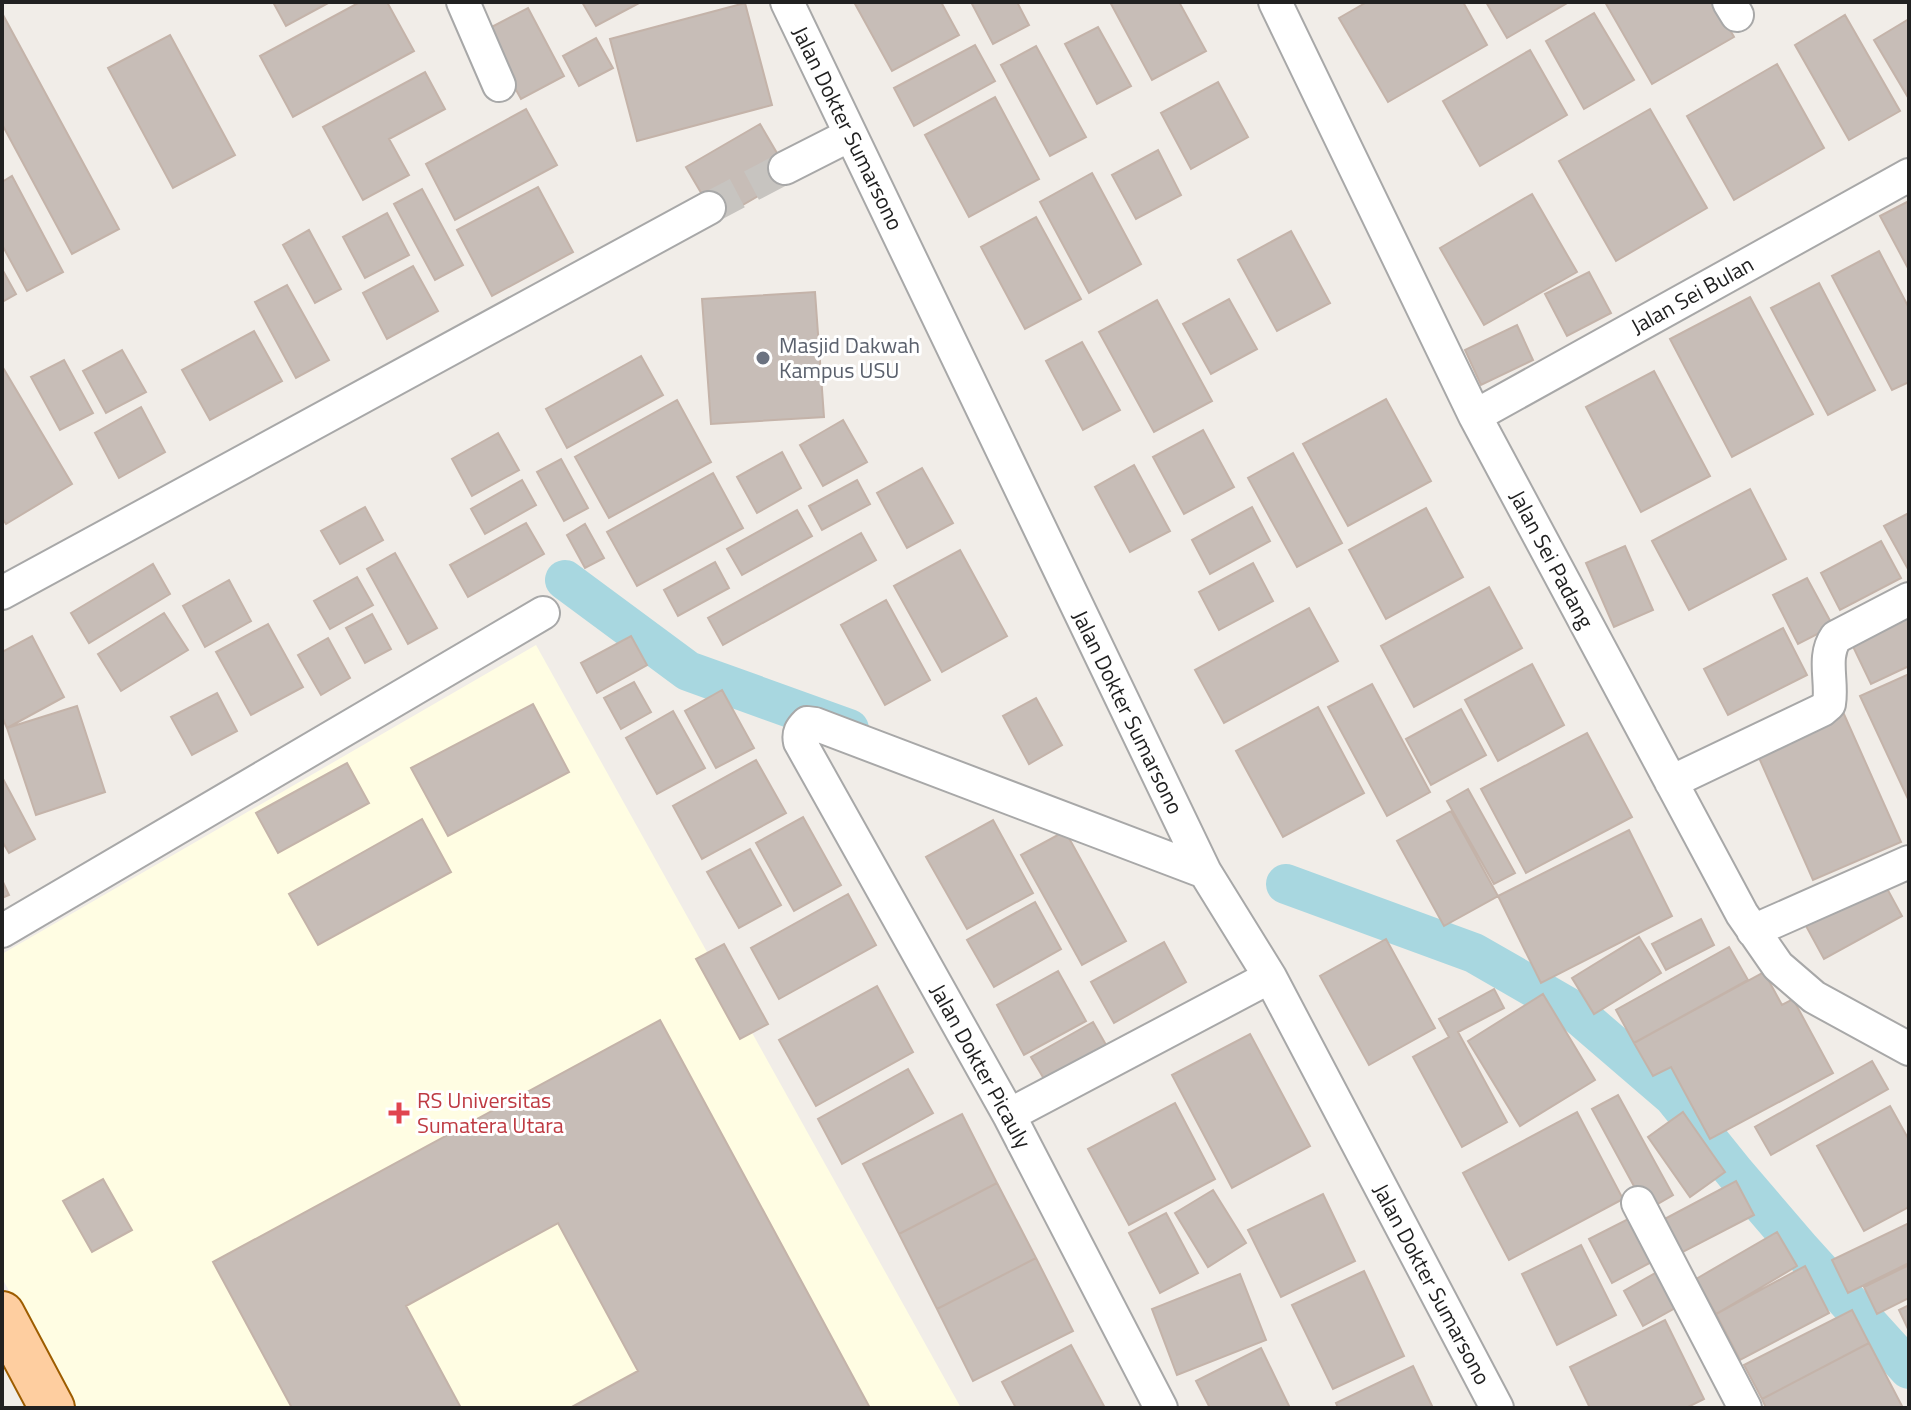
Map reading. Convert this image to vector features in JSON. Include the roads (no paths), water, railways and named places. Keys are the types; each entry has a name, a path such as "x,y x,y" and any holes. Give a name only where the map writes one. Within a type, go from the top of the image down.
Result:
{"main road":[{"path":"2,1314 52,1408"}],"street":[{"path":"463,2 499,85"},
{"name":"Jalan Dokter Sumarsono","path":"787,2 1205,872 1270,977 1497,1408"},
{"name":"Jalan Sei Padang","path":"1275,2 1475,416 1742,914 1778,966 1814,997 1909,1049"},
{"path":"785,168 850,135"},
{"name":"Jalan Sei Bulan","path":"1475,416 1909,175"},
{"path":"2,593 709,208"},
{"path":"1671,782 1822,710 1829,704 1828,653 1836,637 1909,599"},
{"path":"2,931 543,613"},
{"name":"Jalan Dokter Picauly","path":"1161,1408 1009,1115 800,742 801,728 807,723 815,724 1205,872"},
{"path":"1753,931 1909,862"},
{"path":"1009,1115 1270,977"},
{"path":"1638,1203 1745,1408"}],"waterway":[{"path":"565,580 688,671 849,729"},
{"path":"1286,884 1474,953 1573,1010 1673,1096 1801,1250 1909,1369"}],"tunnel":[{"path":"709,208 785,168"}],"place":[{"name":"Masjid Dakwah Kampus USU","path":"763,358"},
{"name":"RS Universitas Sumatera Utara","path":"399,1113"}]}
